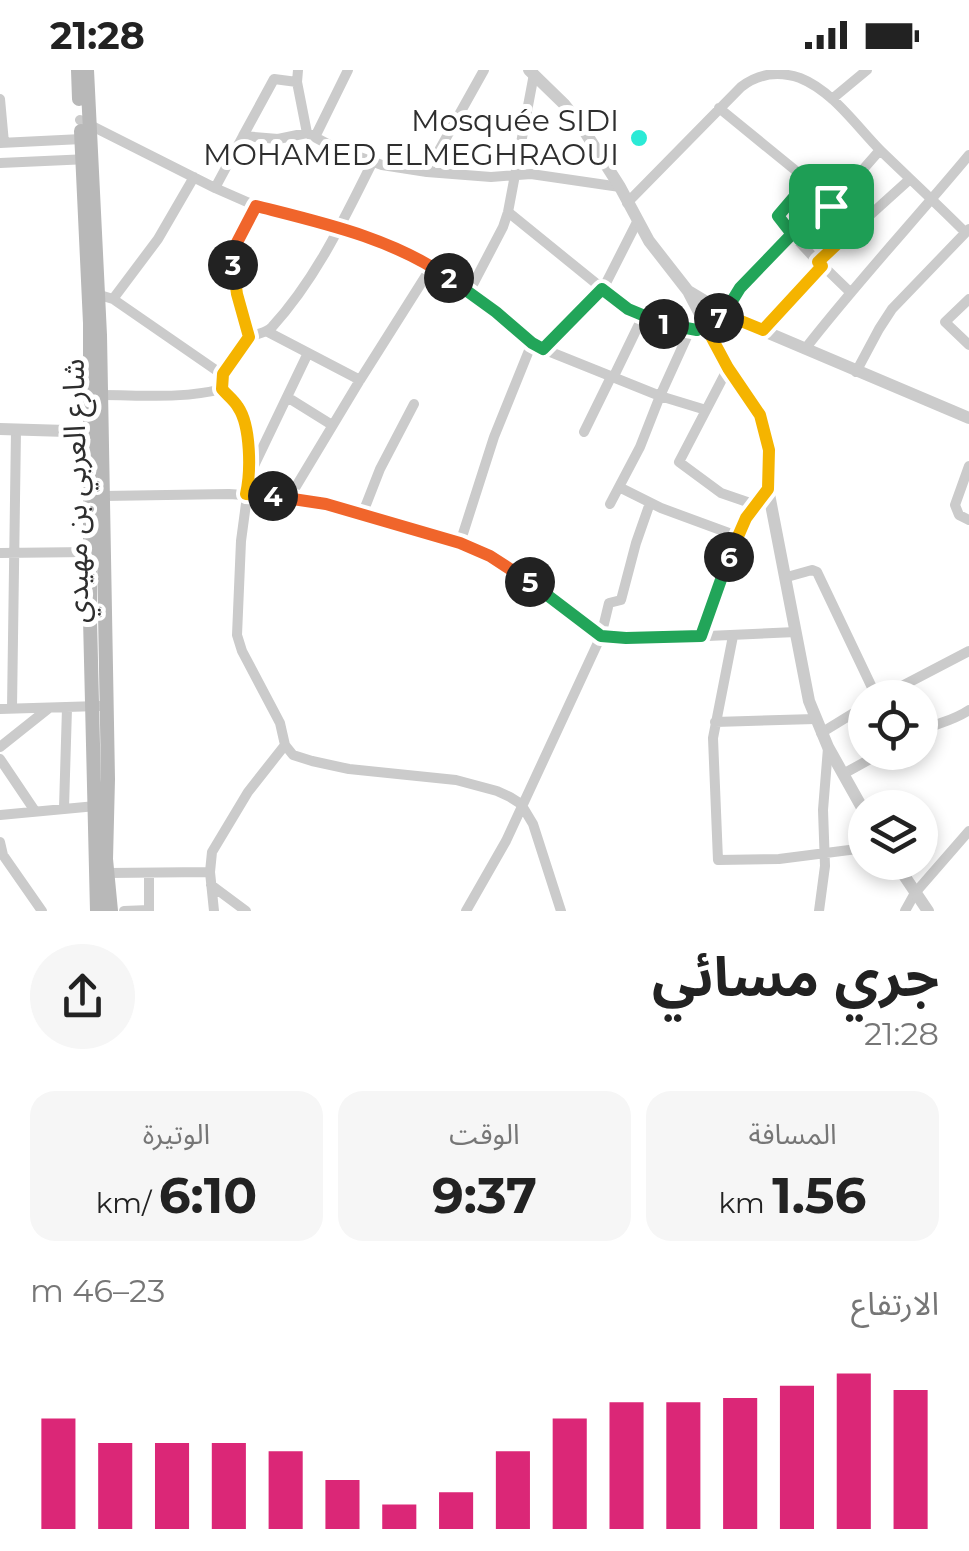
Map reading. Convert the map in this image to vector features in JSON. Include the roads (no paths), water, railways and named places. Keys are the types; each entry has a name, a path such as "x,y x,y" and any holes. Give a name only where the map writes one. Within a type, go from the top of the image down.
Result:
{"main road":[{"path":"78,70 85,121 82,139 88,159"},
{"name":"شارع العربي بن مهيدي","path":"87,70 85,121 92,293 102,394 96,432 104,496 99,706 110,911"},
{"path":"92,293 96,432 90,552 99,706 98,911"}],"street":[{"path":"311,134 348,70"},
{"path":"427,172 484,70"},
{"path":"832,99 867,70"},
{"path":"469,292 508,212 532,72"},
{"path":"532,72 580,124 660,258 688,291 728,368 763,422 769,450 768,489 803,674 815,719 852,790"},
{"path":"627,203 719,108 756,77 772,72 800,78 832,99 967,231 892,309 856,372"},
{"path":"215,188 274,79 297,76 311,134"},
{"path":"0,98 2,143 82,139"},
{"path":"719,108 807,182 853,229"},
{"path":"85,121 256,206 350,230 432,266 543,349 660,396 706,410"},
{"path":"243,136 278,139 311,134 382,165 491,177 531,174 620,187"},
{"path":"831,206 880,150"},
{"path":"805,349 969,155"},
{"path":"0,163 88,159"},
{"path":"250,474 242,415 222,389 223,374 249,337 268,332 313,273 373,161"},
{"path":"113,299 158,240 194,176"},
{"path":"763,330 853,229 910,178"},
{"path":"807,182 778,216 850,292"},
{"path":"249,337 231,256 256,206"},
{"path":"508,212 618,303 642,316 690,330 706,327 724,314 740,288 792,234"},
{"path":"543,349 602,289 637,222"},
{"path":"289,498 432,266"},
{"path":"688,291 724,314 856,372 969,414"},
{"path":"92,293 113,299 223,374"},
{"path":"969,299 945,322 969,346"},
{"path":"584,432 642,316"},
{"path":"610,504 640,447 690,330"},
{"path":"268,332 360,380"},
{"path":"460,543 494,438 532,343"},
{"path":"308,353 250,474 238,586 237,634 242,652 293,755 349,769 456,780 498,791 522,804 534,824 560,911"},
{"path":"728,368 680,463 721,493 756,504"},
{"path":"102,394 177,396 222,389"},
{"path":"287,398 332,425"},
{"path":"362,515 414,404"},
{"path":"0,429 96,432"},
{"path":"16,430 6,709 99,706"},
{"path":"969,466 955,504 959,514 969,520"},
{"path":"619,486 650,503 737,536"},
{"path":"701,636 737,536 768,489"},
{"path":"104,496 246,494 289,498 362,515 460,543 490,556 601,636 796,632"},
{"path":"466,911 506,841 601,636 608,603 622,600 650,503"},
{"path":"0,553 90,552"},
{"path":"786,576 818,572 869,680"},
{"path":"733,636 712,753 718,860 756,861 848,851"},
{"path":"913,680 969,651"},
{"path":"0,747 50,708"},
{"path":"64,808 67,708"},
{"path":"938,725 969,710"},
{"path":"822,733 848,717"},
{"path":"715,722 815,719"},
{"path":"214,911 210,860 248,792 285,745"},
{"path":"820,911 828,747"},
{"path":"0,759 35,811"},
{"path":"843,774 850,770"},
{"path":"0,815 96,806"},
{"path":"906,911 915,893 969,832"},
{"path":"0,842 3,855 42,911"},
{"path":"107,873 210,872"},
{"path":"124,911 149,911 149,873"},
{"path":"907,880 928,911"},
{"path":"211,885 246,911"}],"place":[{"name":"Mosquée SIDI MOHAMED ELMEGHRAOUI","path":"639,138"}]}
